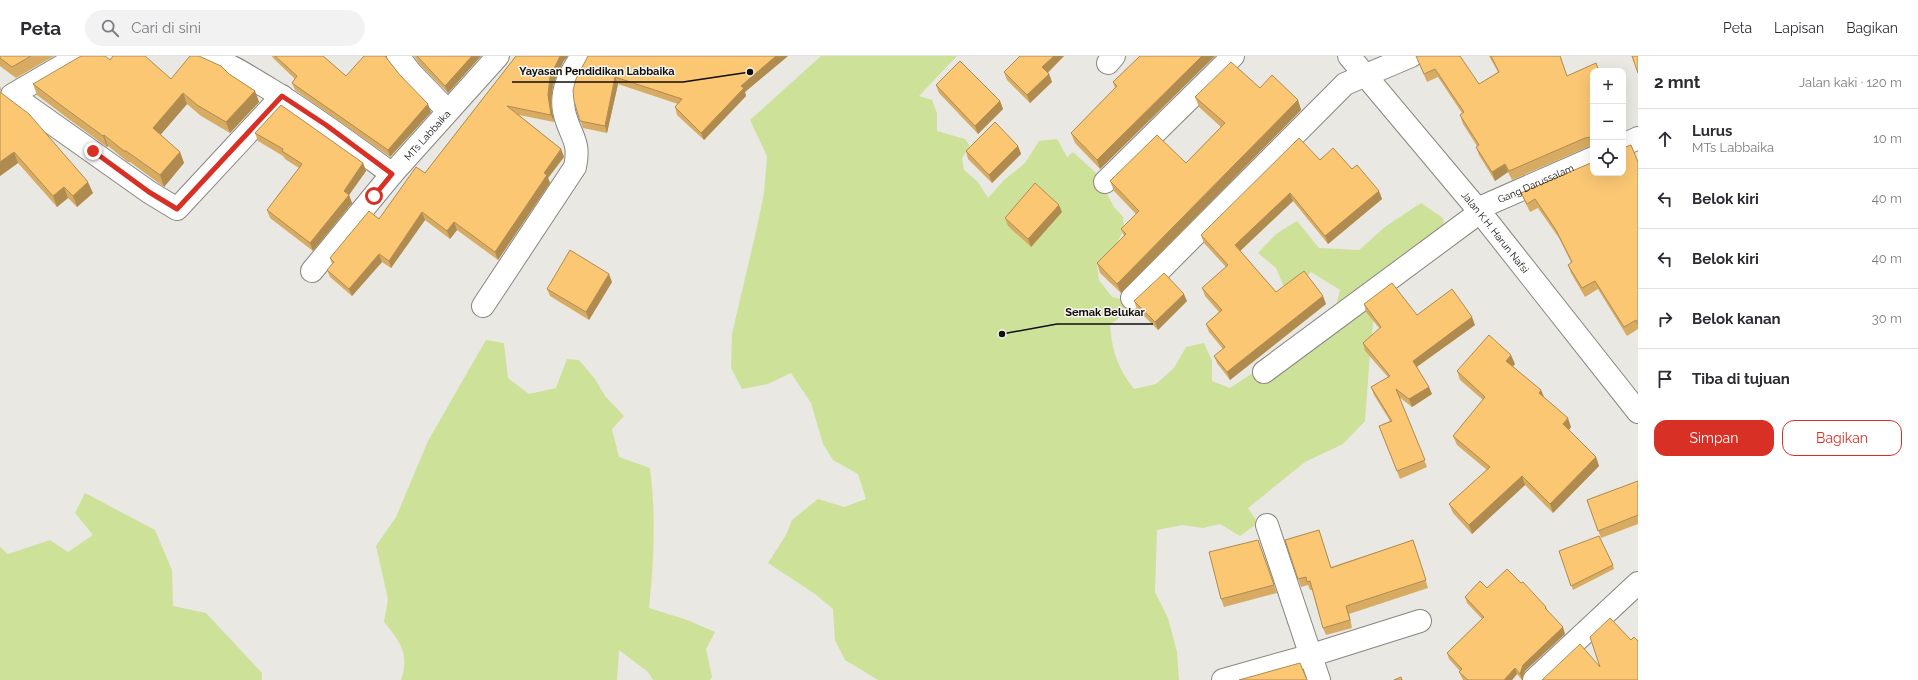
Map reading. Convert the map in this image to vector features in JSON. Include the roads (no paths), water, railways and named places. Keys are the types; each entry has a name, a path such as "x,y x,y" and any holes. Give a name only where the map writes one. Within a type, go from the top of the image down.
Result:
{"street":[{"path":"79,56 12,95 149,192 177,209 282,96"},
{"path":"398,56 411,73 447,110"},
{"name":"MTs Labbaika","path":"312,271 447,110 473,85 498,56"},
{"path":"483,306 575,167 578,155 576,142 564,110 563,100 570,73 582,56"},
{"path":"1105,182 1234,56"},
{"name":"Jalan K.H. Harun Nafsi","path":"1349,56 1479,211 1638,412"},
{"path":"1132,298 1345,84 1411,56"},
{"path":"224,58 326,125 392,174"},
{"path":"1626,144 1638,138"},
{"name":"Gang Darussalam","path":"1264,372 1479,211 1590,159"},
{"path":"1267,525 1312,655 1319,680"},
{"path":"1534,680 1638,583"},
{"path":"1224,680 1312,655 1420,621"}],"place":[{"name":"Yayasan Pendidikan Labbaika","path":"750,72"},
{"name":"Semak Belukar","path":"1002,334"}]}
